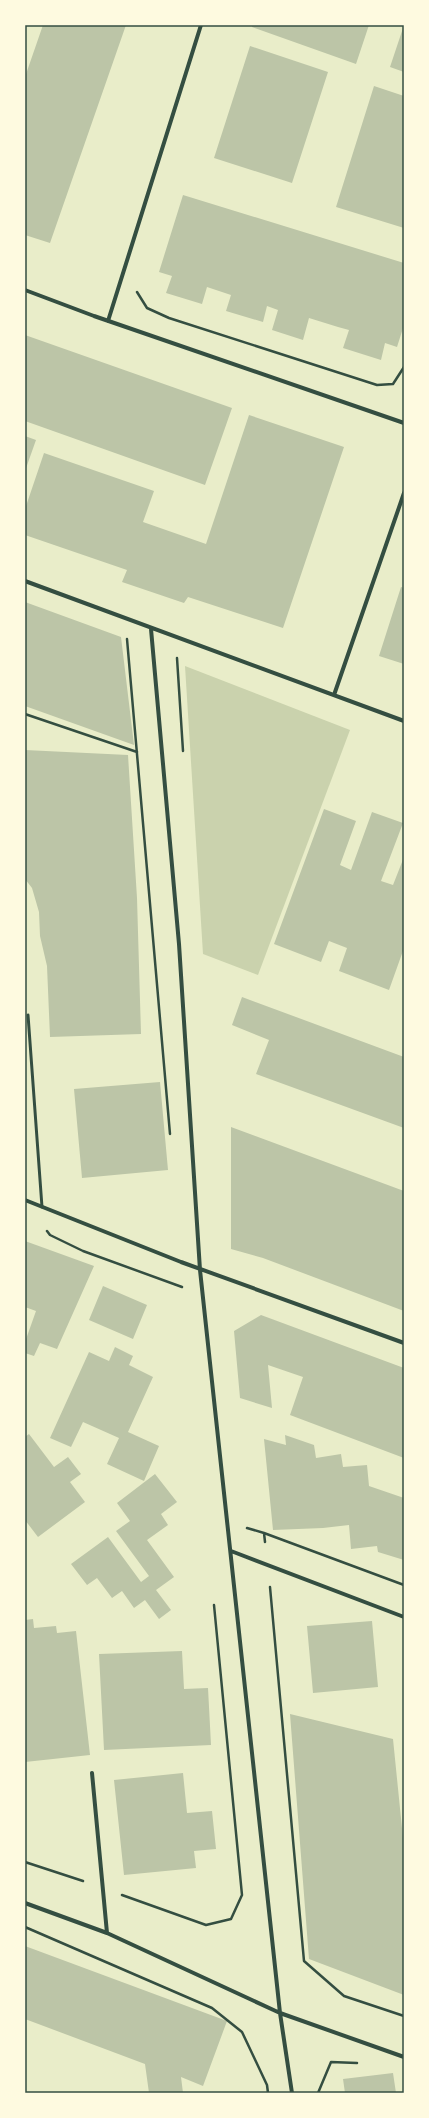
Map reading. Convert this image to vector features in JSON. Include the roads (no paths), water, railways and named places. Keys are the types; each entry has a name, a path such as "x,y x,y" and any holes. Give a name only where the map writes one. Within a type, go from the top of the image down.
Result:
{"street":[{"path":"108,320 201,25"},
{"path":"25,290 404,423"},
{"path":"334,695 404,493"},
{"path":"25,581 151,629 404,721"},
{"path":"151,629 178,944 200,1270 280,2012 292,2093"},
{"path":"25,1200 200,1270 404,1343"},
{"path":"230,1551 404,1617"},
{"path":"92,1773 107,1933"},
{"path":"25,1903 107,1933 280,2012 404,2057"}],"lane":[{"path":"28,1016 42,1207"}]}
